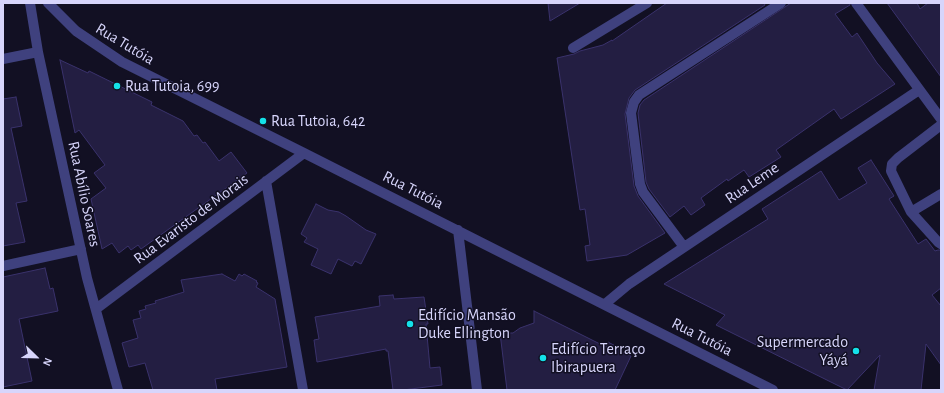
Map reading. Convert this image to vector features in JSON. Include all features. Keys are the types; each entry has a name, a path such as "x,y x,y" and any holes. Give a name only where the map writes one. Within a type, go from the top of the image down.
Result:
{"street":[{"name":"Rua Abílio Soares","path":"30,3 38,52 81,249 118,390"},
{"name":"Rua Tutóia","path":"48,3 76,31 122,62 774,390"},
{"path":"573,48 648,3"},
{"path":"684,247 643,192 640,184 631,113 634,102 639,95 781,3"},
{"path":"856,3 941,119"},
{"path":"3,59 38,52"},
{"name":"Rua Leme","path":"605,304 629,284 919,90"},
{"path":"941,125 892,164 891,171 911,212 941,244"},
{"name":"Rua Evaristo de Morais","path":"96,309 304,153"},
{"path":"266,181 303,390"},
{"path":"911,212 941,194"},
{"path":"458,230 477,390"},
{"path":"3,266 81,249"}],"building":[{"path":"548,3 580,3 550,21"},
{"path":"667,3 764,3 765,5 635,90 629,98 625,114 634,186 638,196 665,233 627,255 587,261 585,246 590,245 585,209 580,210 557,58 612,41"},
{"path":"791,3 850,3 850,5 835,14 852,37 857,33 877,63 895,84 841,119 834,109 776,150 781,157 749,177 744,170 728,181 727,179 701,198 705,205 691,215 684,206 670,217 649,189 646,182 638,113 640,105 644,100"},
{"path":"887,3 917,3 920,9 928,3 941,3 941,77"},
{"path":"60,60 88,73 89,71 152,102 151,105 183,121 194,136 197,135 203,143 205,142 219,161 231,152 247,173 141,249 138,245 131,250 128,246 119,253 112,243 102,249 91,199 106,188 94,173 105,165 79,130 75,133"},
{"path":"16,97 22,126 11,128 27,201 16,203 25,242 3,246 3,99"},
{"path":"871,160 894,196 889,199 918,244 926,239 935,251 941,250 941,288 932,295 941,306 941,365 926,344 921,390 874,390 880,355 847,390 716,325 725,315 664,284 768,219 762,209 821,171 839,200 867,183 858,168"},
{"path":"316,204 328,210 339,212 366,230 376,234 361,264 355,261 352,266 338,259 331,274 311,265 318,249 304,242 307,238 301,234"},
{"path":"45,268 50,289 53,288 58,311 19,319 32,381 3,387 3,277"},
{"path":"222,274 235,281 239,274 242,276 244,274 257,281 256,282 258,283 256,287 275,299 287,367 215,379 217,390 153,390 145,363 129,367 122,343 138,338 133,320 141,318 139,311 146,309 145,306 156,303 155,301 184,292 181,280"},
{"path":"393,295 394,299 424,297 428,324 426,324 430,368 440,367 442,385 393,390 388,351 386,351 386,349 317,362 314,340 319,339 315,317 380,306 379,296"},
{"path":"534,311 606,347 608,342 621,349 620,351 631,356 615,390 507,390 500,333 513,333 520,328 534,323"}],"place":[{"name":"Rua Tutoia, 699","path":"117,86"},
{"name":"Rua Tutoia, 642","path":"263,121"},
{"name":"Edifício Mansão Duke Ellington","path":"410,324"},
{"name":"Supermercado Yáyá","path":"856,351"},
{"name":"Edifício Terraço Ibirapuera","path":"543,358"}]}
